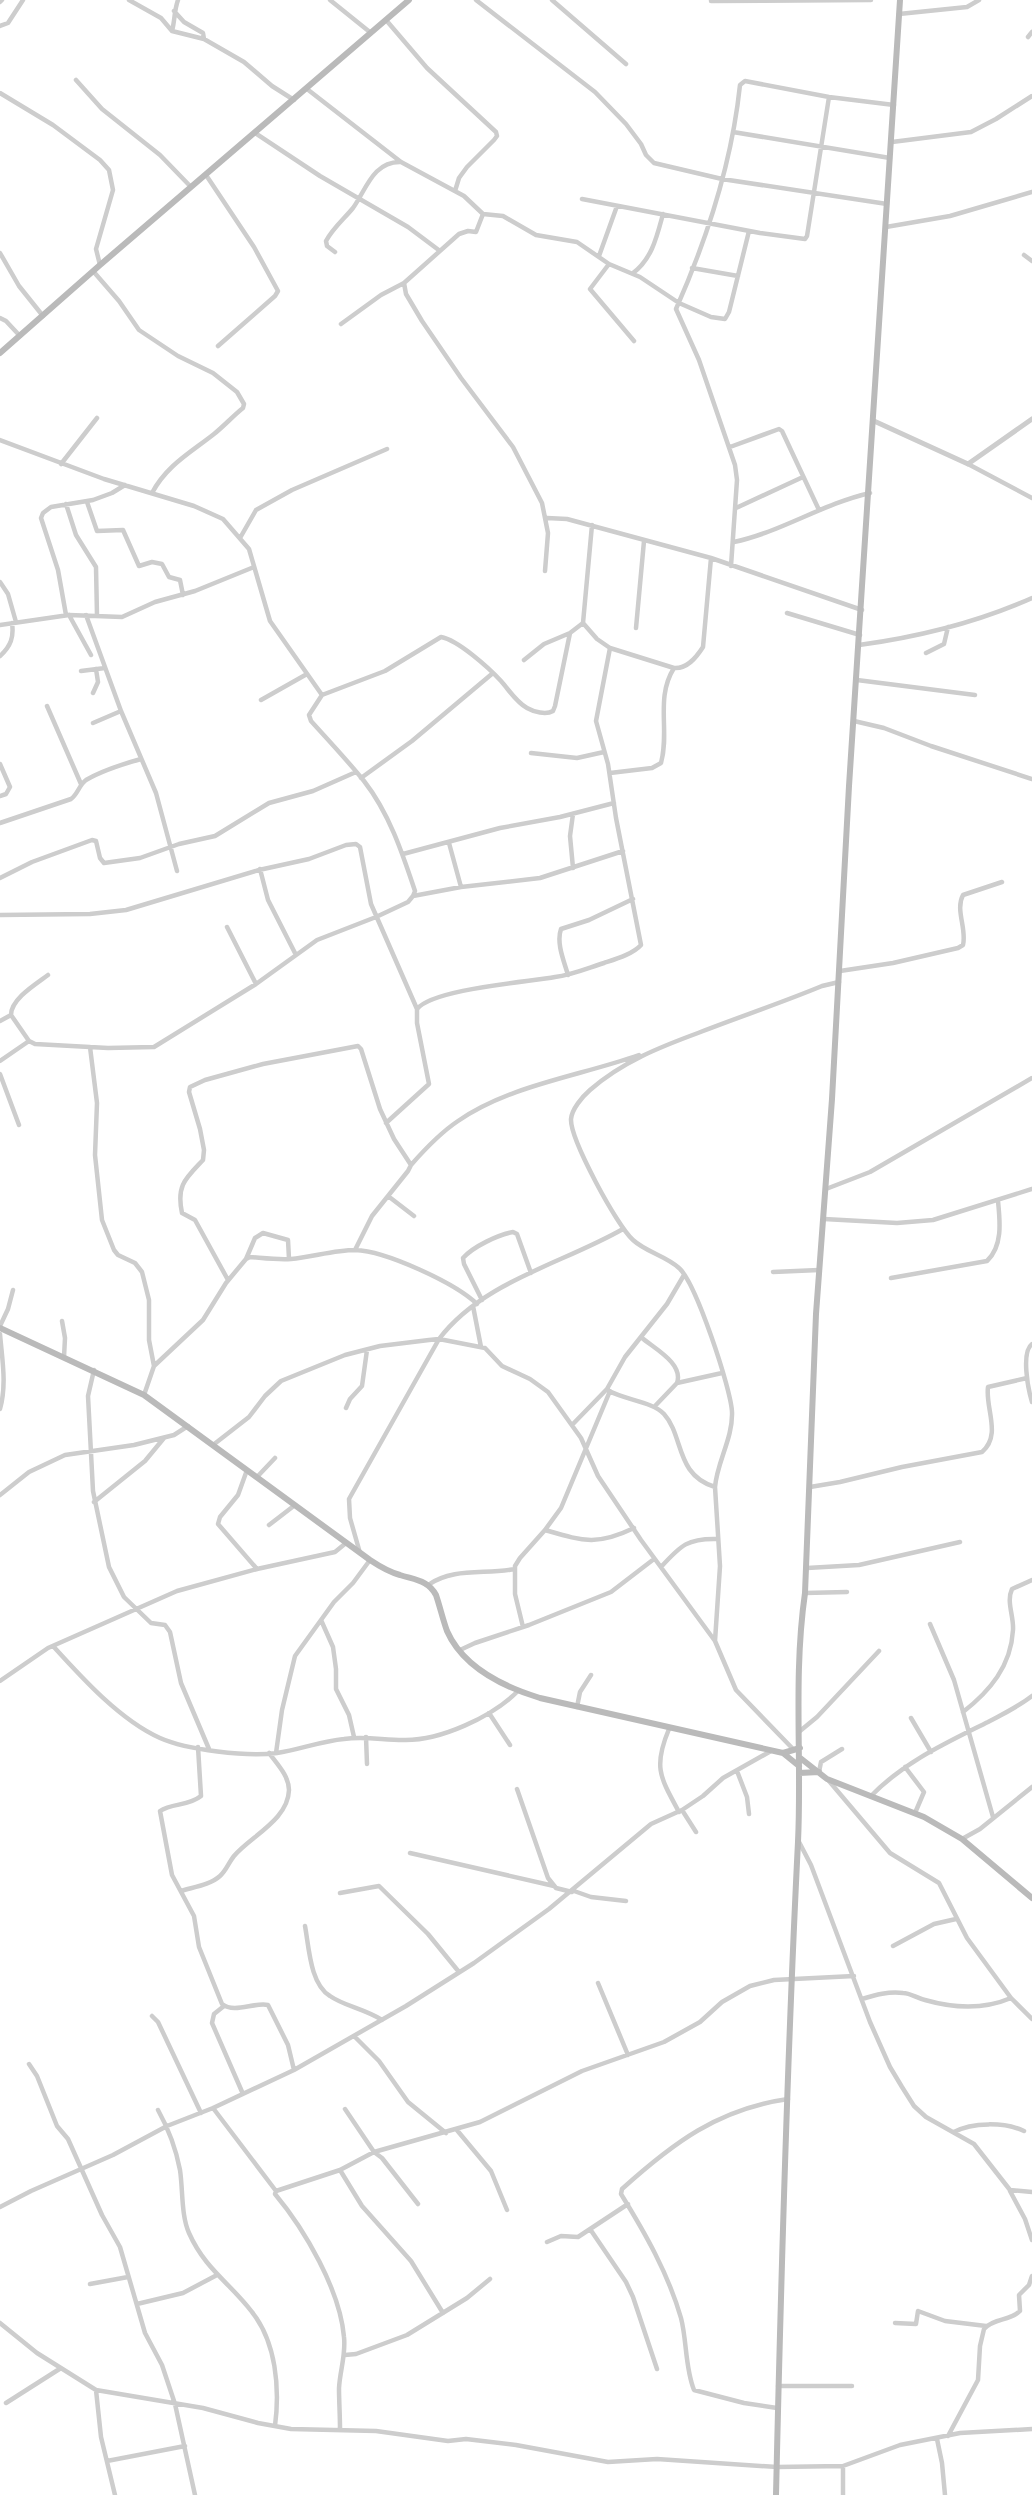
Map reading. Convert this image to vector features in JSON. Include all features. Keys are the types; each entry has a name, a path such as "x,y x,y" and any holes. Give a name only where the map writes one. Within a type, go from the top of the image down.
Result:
{"main road":[{"path":"0,353 409,0"},
{"path":"776,2495 791,1979 798,1840 799,1757 797,1749 800,1731 800,1632 806,1593 819,1270 840,971 900,0"},
{"path":"0,1327 144,1395 370,1560 384,1569 428,1585 436,1595 447,1630 460,1650 496,1680 518,1691 669,1729 783,1753 797,1749"},
{"path":"783,1753 799,1769 819,1772"},
{"path":"799,1757 827,1779 915,1813 962,1839 1032,1898"}],"street":[{"path":"0,26 8,23 23,0"},
{"path":"129,0 161,18 172,31 204,39 244,62 272,86 294,100"},
{"path":"172,31 175,22 174,11 178,0"},
{"path":"330,0 371,33"},
{"path":"476,0 595,92 626,124 646,155 654,163 722,179 888,204"},
{"path":"552,0 626,64"},
{"path":"711,1 871,0"},
{"path":"899,14 967,8 979,0"},
{"path":"174,11 184,22 203,33 204,39"},
{"path":"386,20 427,68 496,132 497,136 494,140 459,178 455,191"},
{"path":"76,80 102,109 160,155 191,187"},
{"path":"731,566 737,480 730,447 699,360 676,309 722,179 733,132 740,85 744,81 829,97 894,105"},
{"path":"307,89 401,162 455,191 483,214 503,216 536,235 577,242 609,264 633,273 679,303 711,317 725,320 749,231"},
{"path":"0,93 53,125 109,170 113,190 96,249 100,265"},
{"path":"892,142 971,132 1032,96"},
{"path":"582,199 749,231 805,239 829,97"},
{"path":"733,132 890,158"},
{"path":"255,133 358,199 408,227 440,251"},
{"path":"335,252 329,249 326,241 358,199 368,181 387,164 401,162"},
{"path":"206,175 254,247 278,291 275,297 218,346"},
{"path":"886,227 950,216 1032,192"},
{"path":"599,256 617,206"},
{"path":"341,324 381,295 404,283 463,232 476,232 483,214"},
{"path":"633,273 639,269 652,251 663,214"},
{"path":"0,253 18,286 43,316"},
{"path":"1024,255 1032,261"},
{"path":"609,264 590,289 634,341"},
{"path":"692,268 738,276"},
{"path":"93,271 139,330 178,356 213,373 237,392 244,404 243,408 213,435 168,469 152,493"},
{"path":"404,283 406,294 422,321 513,447 542,503 547,518 548,533 545,571"},
{"path":"0,318 20,336"},
{"path":"61,464 97,418"},
{"path":"968,464 1032,419"},
{"path":"874,421 968,464 1032,498"},
{"path":"730,447 779,429 782,431 819,510"},
{"path":"0,440 61,464 207,511 223,519 249,549 270,621 322,695"},
{"path":"240,538 256,510 292,490 387,449"},
{"path":"736,508 803,477"},
{"path":"91,655 68,615 58,570 41,518 43,513 51,507 87,502 112,493 125,485"},
{"path":"734,543 772,531 852,497 870,494"},
{"path":"87,502 97,531 123,530 139,566 152,562 162,564 169,578 180,580 183,595"},
{"path":"66,504 76,535 96,567 97,616"},
{"path":"547,518 567,519 592,525 711,558 862,610"},
{"path":"592,525 583,623 597,639 609,648 638,659 674,668 684,667 698,655 703,647 711,558"},
{"path":"636,628 644,541"},
{"path":"0,625 68,615 122,617 155,602 183,595 254,567"},
{"path":"0,582 8,594 14,622 11,642 0,656"},
{"path":"859,645 902,640 1032,598"},
{"path":"787,613 860,635"},
{"path":"86,615 121,711 156,793 177,871"},
{"path":"524,660 544,644 570,633 583,623"},
{"path":"926,653 944,644 948,627"},
{"path":"48,975 11,1008 11,1015 29,1041 51,1046 154,1047 256,984 317,940 408,902 415,891 403,854 388,820 362,778 311,721 310,711 322,695 376,675 441,637 460,647 493,673 524,706 535,711 549,713 553,711 570,633"},
{"path":"417,1009 426,1001 438,997 491,986 568,975 639,948 641,939 610,772 597,728 596,714 609,648"},
{"path":"81,671 105,668"},
{"path":"610,772 652,768 661,763 664,696 667,680 674,668"},
{"path":"93,693 98,682 96,669"},
{"path":"362,778 412,741 493,673"},
{"path":"261,700 307,674"},
{"path":"857,680 975,695"},
{"path":"47,706 81,784"},
{"path":"93,723 121,711"},
{"path":"854,721 885,728 931,746 1032,779"},
{"path":"531,753 571,758 604,752"},
{"path":"0,823 71,798 77,795 81,784 107,770 141,759"},
{"path":"0,764 10,787 6,794 0,796"},
{"path":"0,878 32,862 92,840 96,841 100,858 104,863 140,858 171,846 215,836 269,803 313,790 356,772"},
{"path":"403,854 500,828 573,814 614,803"},
{"path":"573,814 570,837 573,868"},
{"path":"449,843 461,887"},
{"path":"0,915 90,914 126,910 260,869 309,859 346,845 356,844 360,847 365,881 375,917 417,1009 417,1023 429,1084 386,1123"},
{"path":"413,896 461,887 524,881 623,851"},
{"path":"260,869 268,900 296,955"},
{"path":"840,971 916,959 958,948 963,945 964,938 960,902 963,895 1002,882"},
{"path":"568,975 561,952 559,936 561,929 589,920 633,899"},
{"path":"227,927 256,984"},
{"path":"355,1250 372,1216 411,1165 444,1131 483,1106 510,1095 650,1051 822,986 839,982"},
{"path":"0,1021 11,1015"},
{"path":"0,1061 29,1041"},
{"path":"228,1280 195,1220 182,1213 180,1205 180,1192 184,1181 203,1160 204,1150 189,1092 190,1087 205,1080 263,1064 358,1046 386,1123 411,1165"},
{"path":"90,1047 97,1103 95,1155 102,1220 114,1250 118,1255 135,1263 142,1272 149,1300 149,1340 154,1366"},
{"path":"650,1051 591,1089 578,1103 571,1117 572,1130 622,1229 633,1240 679,1268 684,1275 698,1303 722,1373 732,1412 729,1435 716,1476 715,1487 720,1566 715,1641"},
{"path":"0,1074 19,1125"},
{"path":"826,1189 870,1172 1032,1078"},
{"path":"824,1219 897,1223 933,1220 1032,1189"},
{"path":"388,1196 414,1216"},
{"path":"891,1278 987,1261 992,1256 1001,1229 998,1201"},
{"path":"360,1553 350,1518 349,1499 449,1326 477,1303 622,1229"},
{"path":"481,1347 477,1303 464,1264 464,1258 468,1252 513,1232 517,1234 520,1241 531,1274"},
{"path":"144,1395 154,1366 203,1320 228,1280 246,1259 255,1238 263,1233 288,1240 289,1259"},
{"path":"246,1259 289,1259 355,1250 380,1254 437,1278 477,1303"},
{"path":"773,1272 819,1270"},
{"path":"523,1627 515,1594 515,1569 520,1558 545,1530 568,1494 585,1446 625,1357 667,1304 684,1275"},
{"path":"0,1327 9,1309 13,1290"},
{"path":"62,1321 65,1338 64,1357"},
{"path":"0,1334 4,1379 0,1408"},
{"path":"641,1336 670,1362 678,1374 677,1383"},
{"path":"213,1445 249,1417 281,1380 345,1355 439,1340 481,1347 502,1366 542,1386 572,1425 585,1446 598,1476 654,1559 715,1641 736,1690 797,1749"},
{"path":"1032,1344 1027,1351 1027,1378 1032,1402"},
{"path":"346,1408 363,1383 367,1350"},
{"path":"94,1370 88,1396 94,1502 100,1534 115,1583 124,1598 151,1623 165,1626 170,1632 182,1683 209,1749"},
{"path":"655,1406 677,1383 722,1373"},
{"path":"810,1486 840,1482 902,1467 982,1452 990,1443 992,1435 988,1387 1027,1378"},
{"path":"609,1390 629,1400 655,1406 670,1422 679,1449 688,1465 704,1484 715,1487"},
{"path":"572,1425 609,1390"},
{"path":"0,1485 2,1495 39,1466 64,1455 106,1451 164,1438 188,1426"},
{"path":"94,1502 145,1461 164,1438"},
{"path":"243,1484 275,1458"},
{"path":"247,1470 238,1495 220,1517 218,1524 257,1569"},
{"path":"269,1525 295,1505"},
{"path":"545,1530 590,1541 620,1535 634,1528"},
{"path":"661,1567 685,1544 693,1540 718,1539"},
{"path":"807,1568 859,1565 960,1542"},
{"path":"0,1682 53,1646 177,1591 257,1569 335,1552 346,1543"},
{"path":"460,1650 610,1592 654,1559"},
{"path":"276,1753 291,1667 296,1656 321,1620 370,1560"},
{"path":"428,1585 451,1574 493,1573 515,1569"},
{"path":"963,1712 984,1695 1005,1666 1013,1630 1009,1596 1012,1589 1032,1580"},
{"path":"806,1593 847,1592"},
{"path":"321,1620 333,1647 336,1689 349,1715 354,1737"},
{"path":"930,1624 954,1680 993,1816"},
{"path":"53,1646 76,1673 145,1730 161,1738 229,1752 276,1753 354,1737 405,1740 421,1738 452,1730 489,1713 506,1703 518,1691"},
{"path":"800,1731 817,1717 879,1651"},
{"path":"577,1707 580,1692 591,1675"},
{"path":"871,1796 905,1767 1005,1714 1032,1696"},
{"path":"489,1713 510,1745"},
{"path":"911,1718 931,1752"},
{"path":"669,1729 662,1749 660,1774 680,1811 696,1832"},
{"path":"366,1737 367,1764"},
{"path":"198,1747 201,1796 186,1804 166,1807 160,1811 172,1875 194,1916 199,1947 224,2007"},
{"path":"819,1772 818,1766 821,1762 843,1749"},
{"path":"0,2207 114,2156 167,2126 213,2108 294,2070 382,2020 474,1964 573,1891 651,1824 680,1811 703,1796 716,1783 771,1751"},
{"path":"181,1891 203,1885 221,1875 233,1857 276,1818 287,1801 289,1788 285,1776 269,1753"},
{"path":"905,1767 924,1792 915,1813"},
{"path":"737,1772 747,1797 749,1814"},
{"path":"827,1779 890,1853 939,1883 967,1938 1011,1998 1032,2019"},
{"path":"962,1839 980,1829 993,1816 1032,1787"},
{"path":"517,1789 542,1863 554,1886"},
{"path":"798,1840 812,1865 890,2067 914,2106 926,2117 974,2144 1010,2190 1025,2218 1032,2240"},
{"path":"410,1853 554,1886 591,1898 627,1901"},
{"path":"340,1893 379,1886 428,1934 459,1972"},
{"path":"893,1947 934,1924 946,1919 956,1919"},
{"path":"305,1926 316,1979 321,1989 330,1996 359,2007 382,2020"},
{"path":"276,2191 340,2170 374,2152 446,2133 499,2114 582,2071 685,2031 741,1990 760,1982 854,1976"},
{"path":"598,1983 628,2055"},
{"path":"862,1999 895,1992 906,1993 943,2005 977,2007 999,2004 1011,1998"},
{"path":"243,2094 212,2023 214,2014 224,2007 238,2008 268,2004 288,2045 294,2070"},
{"path":"152,2016 158,2022 201,2113"},
{"path":"354,2036 386,2069 408,2102 446,2133"},
{"path":"29,2064 37,2076 57,2126 68,2139 102,2216 116,2237 145,2333 159,2358 175,2404 195,2495"},
{"path":"777,2408 733,2401 694,2390 687,2343 674,2299 652,2245 621,2194 622,2189 660,2154 693,2131 738,2110 760,2103 788,2099"},
{"path":"213,2108 276,2191 275,2194 308,2239 330,2288 342,2325 345,2355 339,2388 340,2429"},
{"path":"345,2109 374,2152 382,2158 418,2204"},
{"path":"158,2110 167,2126 180,2170 189,2232 217,2276 253,2313 268,2338 278,2407 275,2426"},
{"path":"954,2132 964,2126 976,2124 1014,2126 1024,2131"},
{"path":"456,2129 491,2171 507,2210"},
{"path":"340,2170 362,2206 411,2261 443,2313"},
{"path":"1010,2190 1032,2192"},
{"path":"547,2242 561,2236 578,2236 628,2204"},
{"path":"590,2229 630,2289 657,2369"},
{"path":"137,2304 183,2293 217,2276"},
{"path":"895,2323 916,2324 918,2311 945,2321 986,2326 1020,2312 1019,2295 1029,2285 1032,2276"},
{"path":"90,2283 128,2277"},
{"path":"345,2355 356,2354 379,2344 393,2341 467,2298 490,2279"},
{"path":"0,2323 22,2342 96,2390 203,2408 275,2426 376,2431 448,2441 466,2439 516,2445 608,2462 657,2459 777,2467 843,2466 900,2445 967,2432 1032,2429"},
{"path":"948,2436 978,2380 980,2346 986,2326"},
{"path":"6,2403 61,2368"},
{"path":"778,2386 852,2386"},
{"path":"96,2390 101,2437 115,2495"},
{"path":"937,2439 945,2495"},
{"path":"107,2461 185,2446"},
{"path":"843,2466 843,2495"}]}
